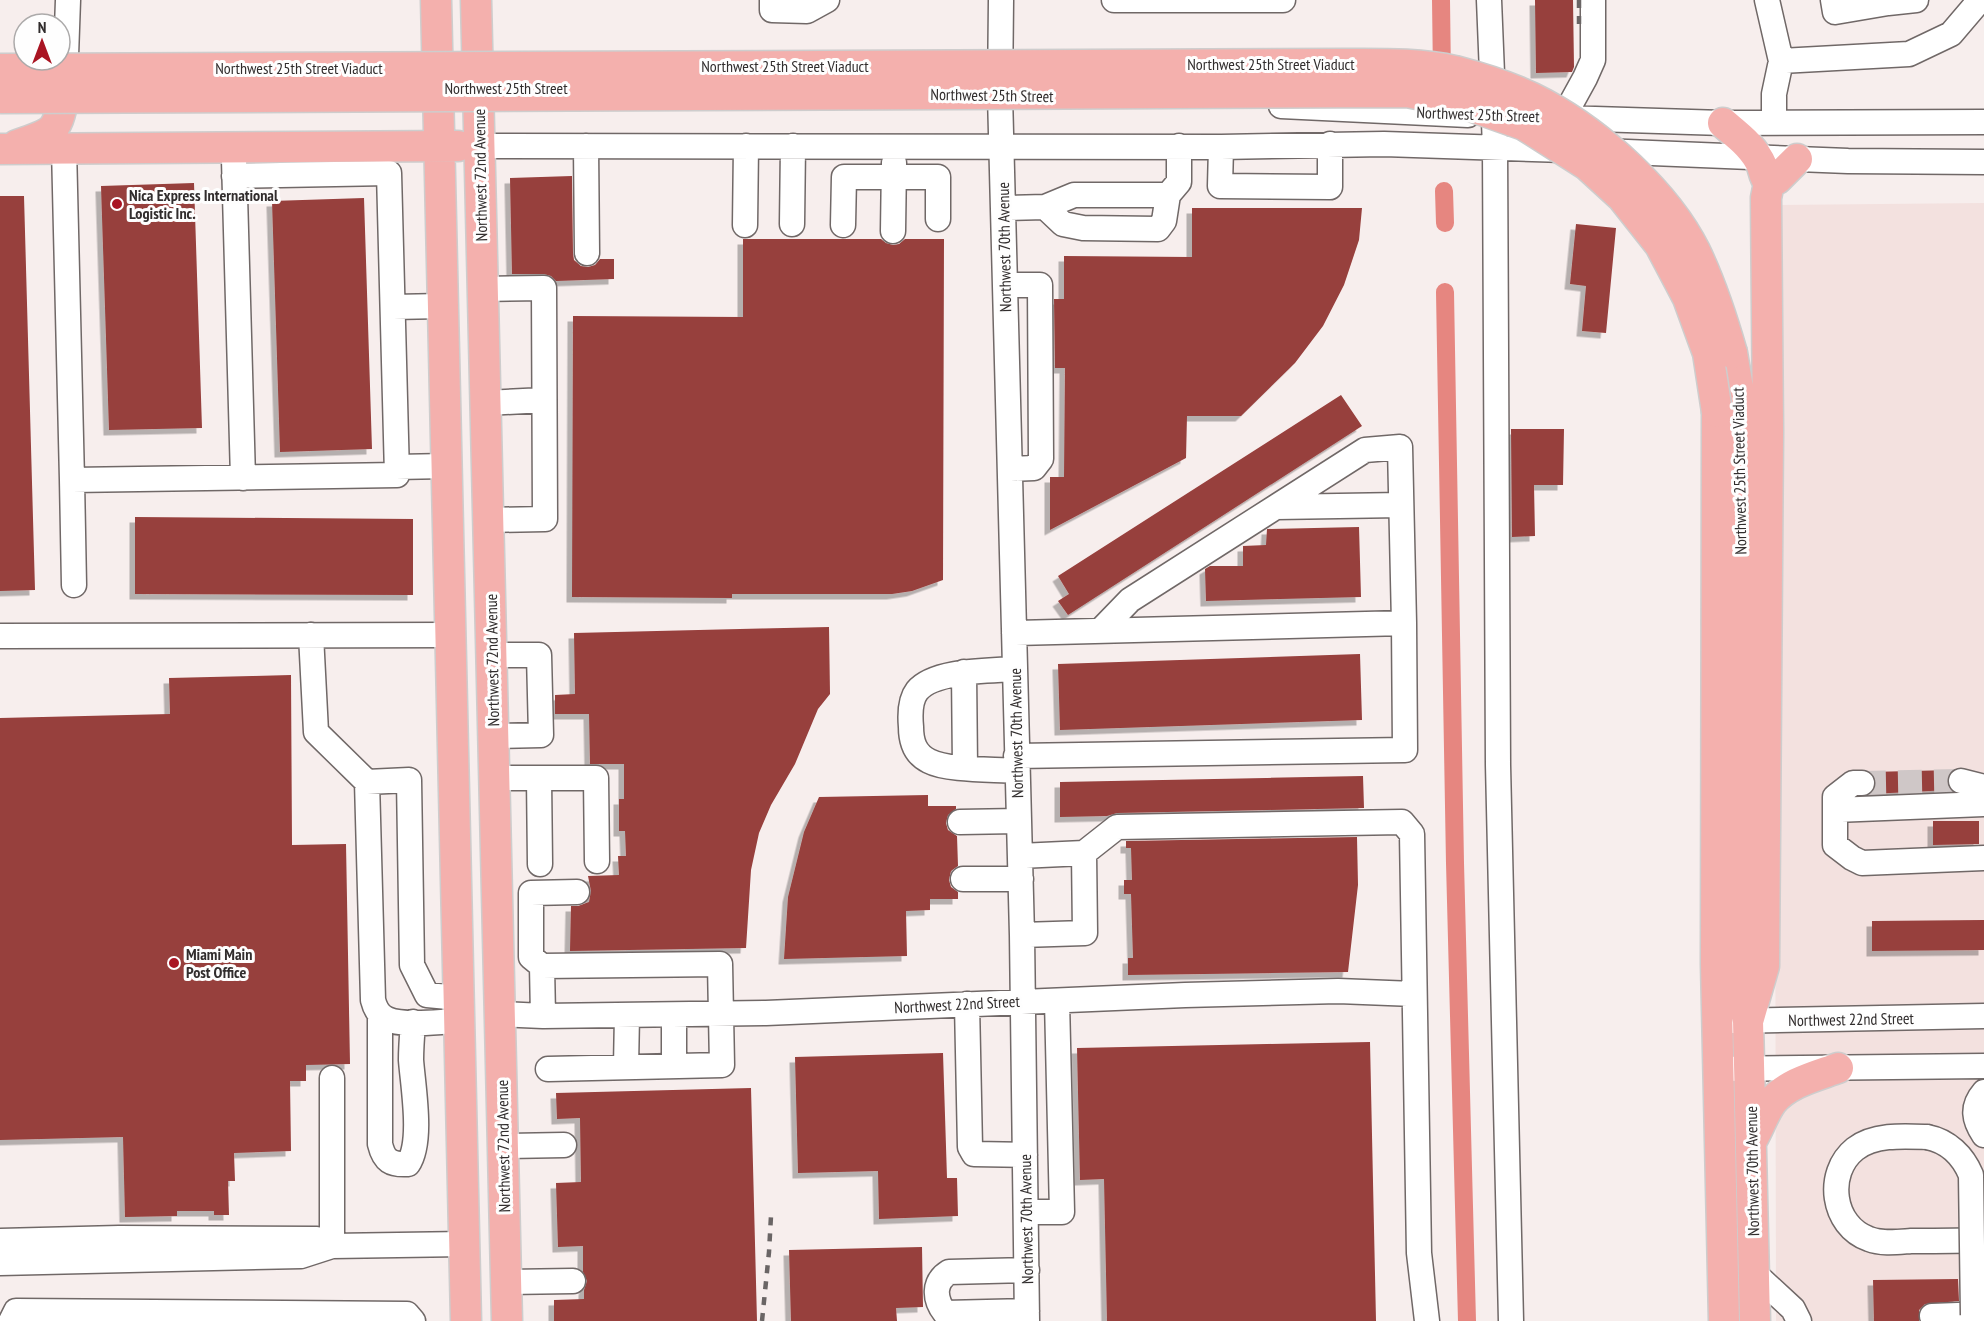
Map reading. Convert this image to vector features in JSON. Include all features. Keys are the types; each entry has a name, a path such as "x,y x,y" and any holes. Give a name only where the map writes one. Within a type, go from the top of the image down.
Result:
{"main road":[{"path":"436,0 466,1321"},
{"name":"Northwest 72nd Avenue","path":"476,0 507,1305"},
{"name":"Northwest 25th Street Viaduct","path":"0,69 1409,65 1453,71 1492,82 1544,104 1589,134 1662,201 1694,250 1718,304 1732,353 1742,426 1737,966 1748,1021"},
{"name":"Northwest 25th Street","path":"0,89 478,87"},
{"path":"3,149 48,134 59,120 64,89"},
{"name":"Northwest 25th Street Viaduct","path":"0,98 1407,92 1459,102 1524,125 1587,165 1622,197 1660,245 1688,298 1708,353 1716,412 1715,880 1718,1021"},
{"path":"1723,123 1748,145 1763,170 1766,198 1768,443 1764,966 1748,1021"},
{"name":"Northwest 25th Street","path":"3,149 64,148 234,162 439,146 479,146"},
{"path":"1763,170 1777,178 1797,159"},
{"path":"446,466 462,470 476,481 488,511"},
{"path":"450,635 467,642 493,668"},
{"path":"460,1011 500,1014"},
{"name":"Northwest 70th Avenue","path":"1718,1021 1724,1321"},
{"name":"Northwest 70th Avenue","path":"1748,1021 1755,1321"},
{"path":"1751,1142 1780,1094 1838,1068"},
{"path":"464,1244 492,1280 507,1305"}],"street":[{"path":"64,89 68,0"},
{"path":"772,0 772,10 807,11 827,0"},
{"name":"Northwest 70th Avenue","path":"1000,0 1000,95 1023,935 1027,1316"},
{"path":"1114,0 1283,0"},
{"path":"1489,0 1495,147 1498,765 1511,1321"},
{"path":"1563,118 1593,60 1593,0"},
{"path":"1767,0 1781,61 1774,94 1774,122"},
{"path":"1833,0 1835,12 1888,2 1916,0"},
{"path":"1781,61 1909,54 1951,34 1980,0"},
{"name":"Northwest 25th Street","path":"478,87 1000,95 1494,116 1723,123 1984,122"},
{"path":"1221,147 1220,186 1330,187 1330,144"},
{"name":"Northwest 25th Street","path":"479,146 1221,147 1330,144 1495,147 1763,170"},
{"path":"586,146 587,253"},
{"path":"745,225 746,146"},
{"path":"792,224 793,146"},
{"path":"893,231 894,146"},
{"path":"1045,207 1063,224 1083,228 1158,230 1164,221 1168,195 1179,183 1179,146"},
{"path":"64,148 74,585"},
{"path":"1797,159 1984,162"},
{"path":"72,480 243,478 397,475 390,173 234,162 243,478"},
{"path":"843,225 844,177 938,177 938,219"},
{"path":"1003,208 1045,207 1074,195 1168,195"},
{"path":"1005,285 1040,285 1041,459 1034,468 1010,469"},
{"path":"483,289 544,288 545,519 488,511"},
{"path":"393,307 442,306"},
{"path":"486,403 544,400"},
{"path":"1015,669 964,672 932,681 917,692 910,712 911,740 919,755 932,763 965,767 1017,763 1405,750 1400,447 1365,450 1130,600 1100,631"},
{"path":"396,467 446,466"},
{"path":"1276,507 1401,505"},
{"path":"1014,633 1404,623"},
{"path":"311,635 316,732 367,782 373,1000 380,1015 380,1144 383,1155 390,1163 399,1165 408,1164 413,1157 415,1147 411,1059 413,1022"},
{"path":"0,636 450,635"},
{"path":"493,668 539,655 541,735 494,736"},
{"path":"964,672 965,767"},
{"path":"495,778 596,778 597,861"},
{"path":"539,778 540,864"},
{"path":"367,782 409,780 413,967 427,995 460,1011"},
{"path":"1961,781 1984,787"},
{"path":"1862,783 1853,783 1834,797 1835,844 1852,858 1862,863 1984,858"},
{"path":"1834,810 1984,804"},
{"path":"960,822 1019,821"},
{"path":"963,879 1084,854 1117,827 1402,822 1412,834 1419,1253 1427,1321"},
{"path":"1023,935 1085,933 1084,854"},
{"path":"497,893 578,892"},
{"path":"531,893 531,957 542,966 720,964 722,1065 548,1069"},
{"path":"542,966 543,1016"},
{"path":"373,968 413,967"},
{"name":"Northwest 22nd Street","path":"500,1014 543,1016 720,1014 1338,991 1414,994"},
{"path":"1027,1212 1062,1212 1057,1001"},
{"path":"966,1004 970,1147 974,1154 1025,1155"},
{"path":"380,1015 387,1020 413,1022 460,1011"},
{"path":"626,1067 627,1015"},
{"path":"674,1015 674,1066"},
{"name":"Northwest 22nd Street","path":"1718,1021 1984,1016"},
{"path":"381,1061 391,1058 411,1059"},
{"path":"1719,1069 1984,1066"},
{"path":"332,1078 332,1246"},
{"path":"1984,1092 1976,1103 1975,1111 1976,1120 1984,1136"},
{"path":"1971,1315 1972,1269 1972,1257 1972,1246 1972,1234 1972,1181 1968,1168 1960,1156 1947,1145 1932,1138 1886,1138 1862,1145 1848,1156 1843,1164 1836,1188 1838,1205 1848,1222 1861,1235 1870,1240 1888,1242 1963,1240 1973,1240 1984,1240"},
{"path":"502,1146 564,1145"},
{"path":"1971,1315 1958,1235 1958,1223 1958,1212 1958,1200 1958,1188 1949,1165 1930,1153 1886,1152 1867,1159 1853,1175 1850,1191 1852,1202 1861,1216 1875,1225 1887,1226 1952,1225 1962,1225 1973,1225 1984,1225"},
{"path":"0,1241 257,1238 317,1239 332,1246"},
{"path":"0,1263 301,1256 332,1246 464,1244"},
{"path":"1027,1270 949,1272 941,1277 937,1284 937,1297 945,1313 1027,1316"},
{"path":"1754,1273 1793,1309 1799,1321"},
{"path":"507,1305 573,1281"},
{"path":"11,1321 16,1311 407,1314 413,1321"},
{"path":"1932,1316 1971,1315"}],"shaded area":[{"path":"1984,203 1984,1321 1776,1321 1774,205"}],"building":[{"path":"1535,0 1573,0 1574,67 1572,72 1536,73"},
{"path":"572,176 574,260 581,266 588,267 595,265 600,259 614,259 614,279 556,281 544,274 512,274 510,178"},
{"path":"194,183 202,428 109,430 101,186"},
{"path":"0,196 24,196 35,590 0,591"},
{"path":"364,198 372,449 280,452 272,201"},
{"path":"1192,208 1362,208 1359,240 1344,285 1323,326 1295,363 1241,416 1187,416 1186,458 1050,530 1050,477 1064,477 1065,368 1055,368 1054,299 1064,299 1064,256 1192,257"},
{"path":"1576,224 1616,228 1606,333 1582,331 1586,286 1570,284"},
{"path":"743,239 881,239 893,245 905,239 944,239 943,580 912,591 892,594 732,594 732,598 572,597 573,316 743,317"},
{"path":"1341,395 1362,426 1068,615 1058,601 1069,594 1058,576"},
{"path":"1511,429 1564,429 1563,485 1534,485 1535,536 1512,537"},
{"path":"135,517 413,519 413,595 135,594"},
{"path":"1359,527 1361,597 1206,601 1205,569 1210,566 1243,566 1243,546 1266,545 1267,529"},
{"path":"829,627 830,694 818,709 795,764 771,805 759,833 751,870 746,948 570,951 571,906 589,902 591,891 588,876 619,875 618,856 626,856 625,831 619,831 619,799 624,799 624,764 590,764 589,714 555,714 555,695 575,694 574,633"},
{"path":"1360,654 1362,720 1060,730 1058,664"},
{"name":"Miami Main Post Office","path":"291,675 292,845 346,844 350,1064 306,1065 306,1081 290,1081 291,1151 234,1153 235,1181 228,1181 229,1215 214,1215 214,1211 177,1211 177,1216 125,1217 123,1137 0,1140 0,718 170,714 169,678"},
{"path":"1952,770 1947,778 1950,790 1870,794 1876,784 1875,776 1870,772"},
{"path":"1363,776 1364,808 1117,813 1107,816 1060,817 1060,782"},
{"path":"928,795 928,806 956,806 956,809 948,815 946,823 948,830 957,836 958,866 951,871 949,880 951,887 958,892 958,899 930,899 930,910 906,911 907,956 784,959 788,897 804,832 819,797"},
{"path":"1933,821 1979,821 1979,844 1933,845"},
{"path":"1357,837 1358,885 1348,972 1128,975 1128,958 1133,958 1131,894 1124,894 1124,880 1132,880 1131,848 1126,848 1126,841"},
{"path":"1984,920 1984,950 1872,951 1872,921"},
{"path":"1370,1042 1376,1321 1107,1321 1104,1179 1080,1180 1077,1048"},
{"path":"943,1053 947,1178 957,1178 958,1216 879,1219 878,1171 798,1173 795,1057"},
{"path":"751,1088 757,1321 554,1321 554,1300 584,1299 587,1281 583,1272 583,1246 558,1247 556,1183 581,1182 580,1118 557,1119 556,1093"},
{"path":"922,1247 923,1307 896,1308 897,1321 791,1321 789,1250"},
{"path":"1958,1279 1959,1301 1925,1304 1919,1310 1919,1321 1874,1321 1873,1280"}],"waterway":[{"path":"1441,0 1442,76"},
{"path":"1444,191 1445,223"},
{"path":"1445,292 1455,863 1467,1321"}],"tunnel":[{"path":"1862,783 1961,781"}],"railway":[{"path":"1579,0 1579,30"},
{"path":"762,1321 771,1216"}],"place":[{"name":"Nica Express International Logistic Inc.","path":"117,204"},
{"name":"Miami Main Post Office","path":"174,963"}]}
